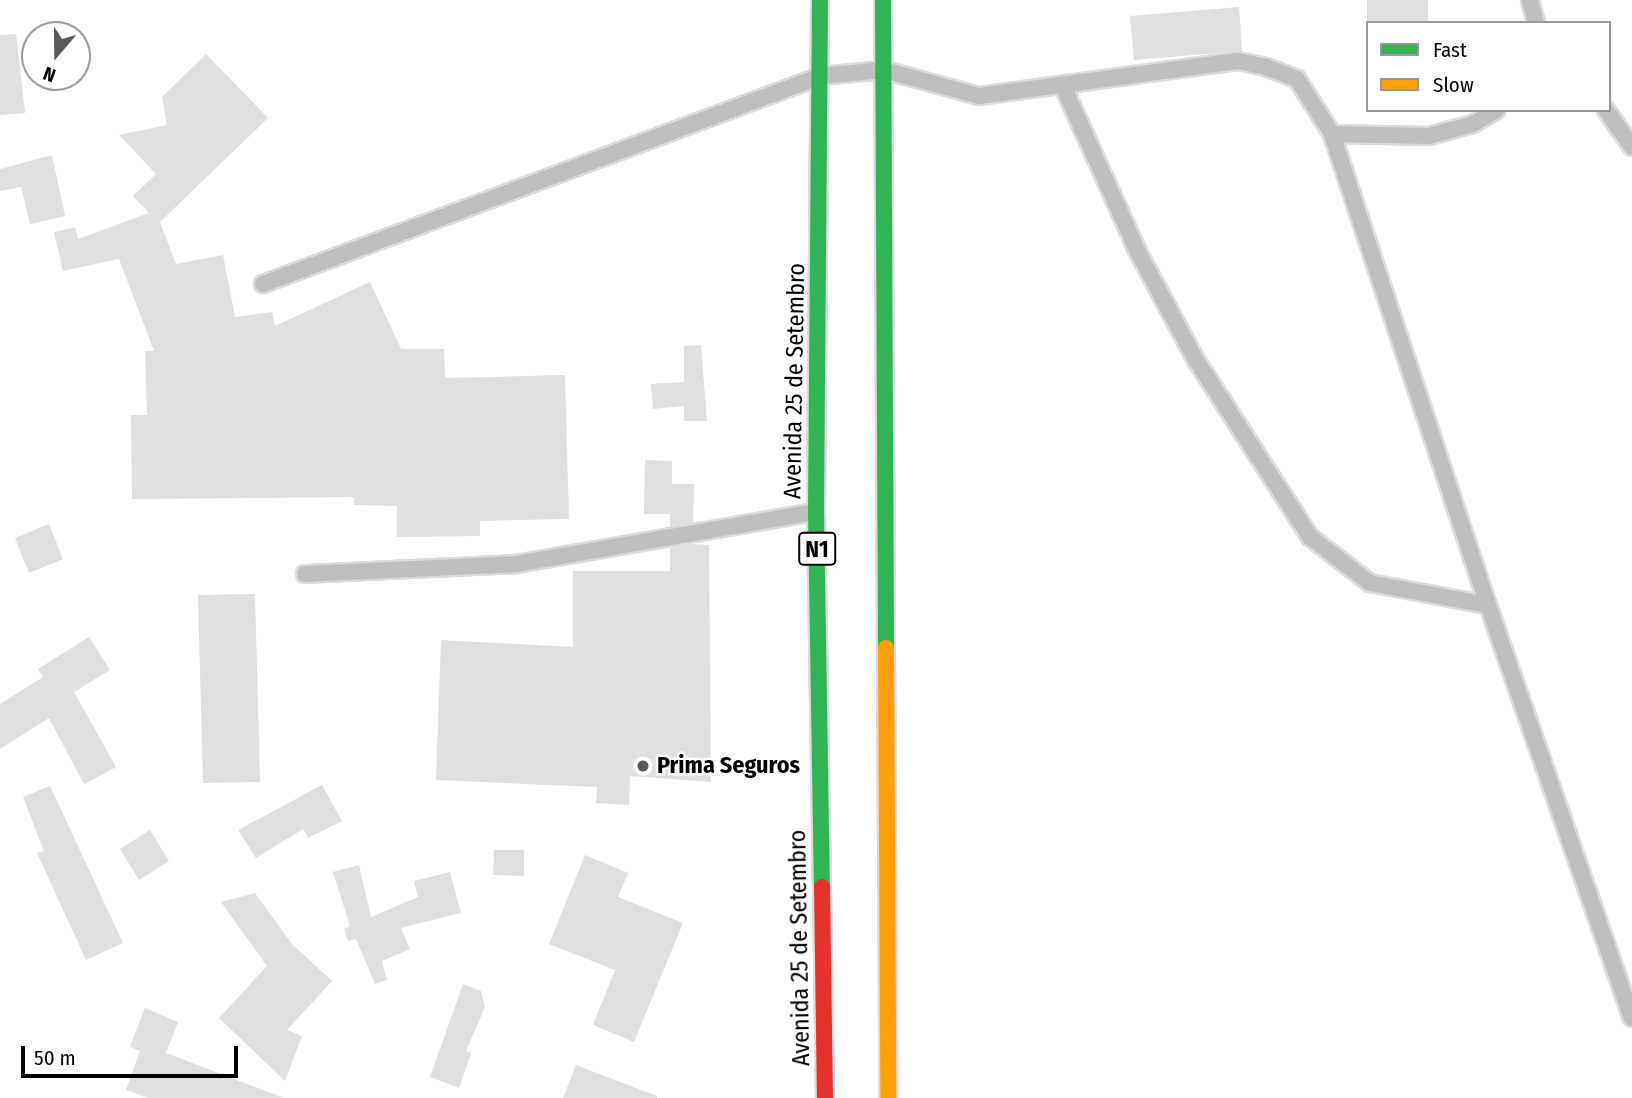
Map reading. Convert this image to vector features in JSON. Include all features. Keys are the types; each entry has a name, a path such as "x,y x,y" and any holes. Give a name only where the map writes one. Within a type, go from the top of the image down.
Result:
{"highway":[{"name":"Avenida 25 de Setembro","path":"820,0 816,512 825,1098"},
{"path":"883,0 888,1098"}],"lane":[{"path":"1530,0 1535,21"},
{"path":"263,284 821,76 884,70 979,96 1238,61 1297,79 1332,134 1488,606 1632,1018"},
{"path":"1063,86 1151,276 1196,360 1310,537 1370,583 1488,606"},
{"path":"1332,134 1429,135 1473,124 1493,112"},
{"path":"1607,112 1632,147"},
{"path":"305,574 516,564 816,512"}],"building":[{"path":"1367,0 1428,0 1428,21 1367,21"},
{"path":"1239,7 1242,51 1134,60 1130,16"},
{"path":"16,34 25,113 0,115 0,35"},
{"path":"206,54 268,118 160,222 176,264 223,255 235,317 272,312 275,326 370,282 401,349 444,349 445,378 565,375 569,519 480,521 480,536 397,537 397,506 354,505 354,497 132,499 131,415 147,415 145,351 154,351 119,259 63,271 54,232 75,227 78,239 149,213 133,196 156,174 119,135 167,125 162,97"},
{"path":"52,155 65,216 30,224 21,187 0,191 0,169"},
{"path":"701,345 707,421 684,421 684,406 653,409 651,384 684,382 684,346"},
{"path":"645,460 672,461 672,484 694,484 693,523 670,527 670,514 644,514"},
{"path":"49,524 63,559 29,573 15,538"},
{"path":"692,544 709,545 711,782 630,776 629,805 596,803 597,787 436,780 441,640 573,647 573,571 670,571 670,548"},
{"path":"255,594 260,782 203,783 198,595"},
{"path":"89,637 110,670 74,692 116,767 84,784 49,718 0,749 0,704 43,677 38,669"},
{"path":"322,785 342,821 308,838 303,829 256,858 238,830"},
{"path":"50,786 123,943 86,960 37,853 44,851 23,797"},
{"path":"150,830 169,861 139,880 120,849"},
{"path":"494,850 524,850 524,876 493,875"},
{"path":"585,855 628,873 618,897 683,923 634,1042 593,1025 615,970 549,944"},
{"path":"359,865 371,917 418,897 414,881 450,872 461,913 401,928 410,949 382,961 387,980 375,984 356,939 348,941 344,929 350,926 333,872"},
{"path":"255,893 292,944 332,981 287,1030 302,1036 285,1081 219,1018 267,966 221,902"},
{"path":"463,984 481,991 485,1007 466,1051 471,1053 459,1088 430,1077"},
{"path":"145,1008 178,1022 166,1053 284,1098 148,1098 126,1090 140,1051 130,1047"},
{"path":"576,1065 657,1096 657,1098 563,1098"}],"traffic: fast":[{"path":"820,0 816,512 822,887"},
{"path":"883,0 886,648"}],"traffic: slow":[{"path":"886,648 888,1098"}],"traffic: jam":[{"path":"822,887 825,1098"}],"place":[{"name":"Prima Seguros","path":"643,766"}]}
